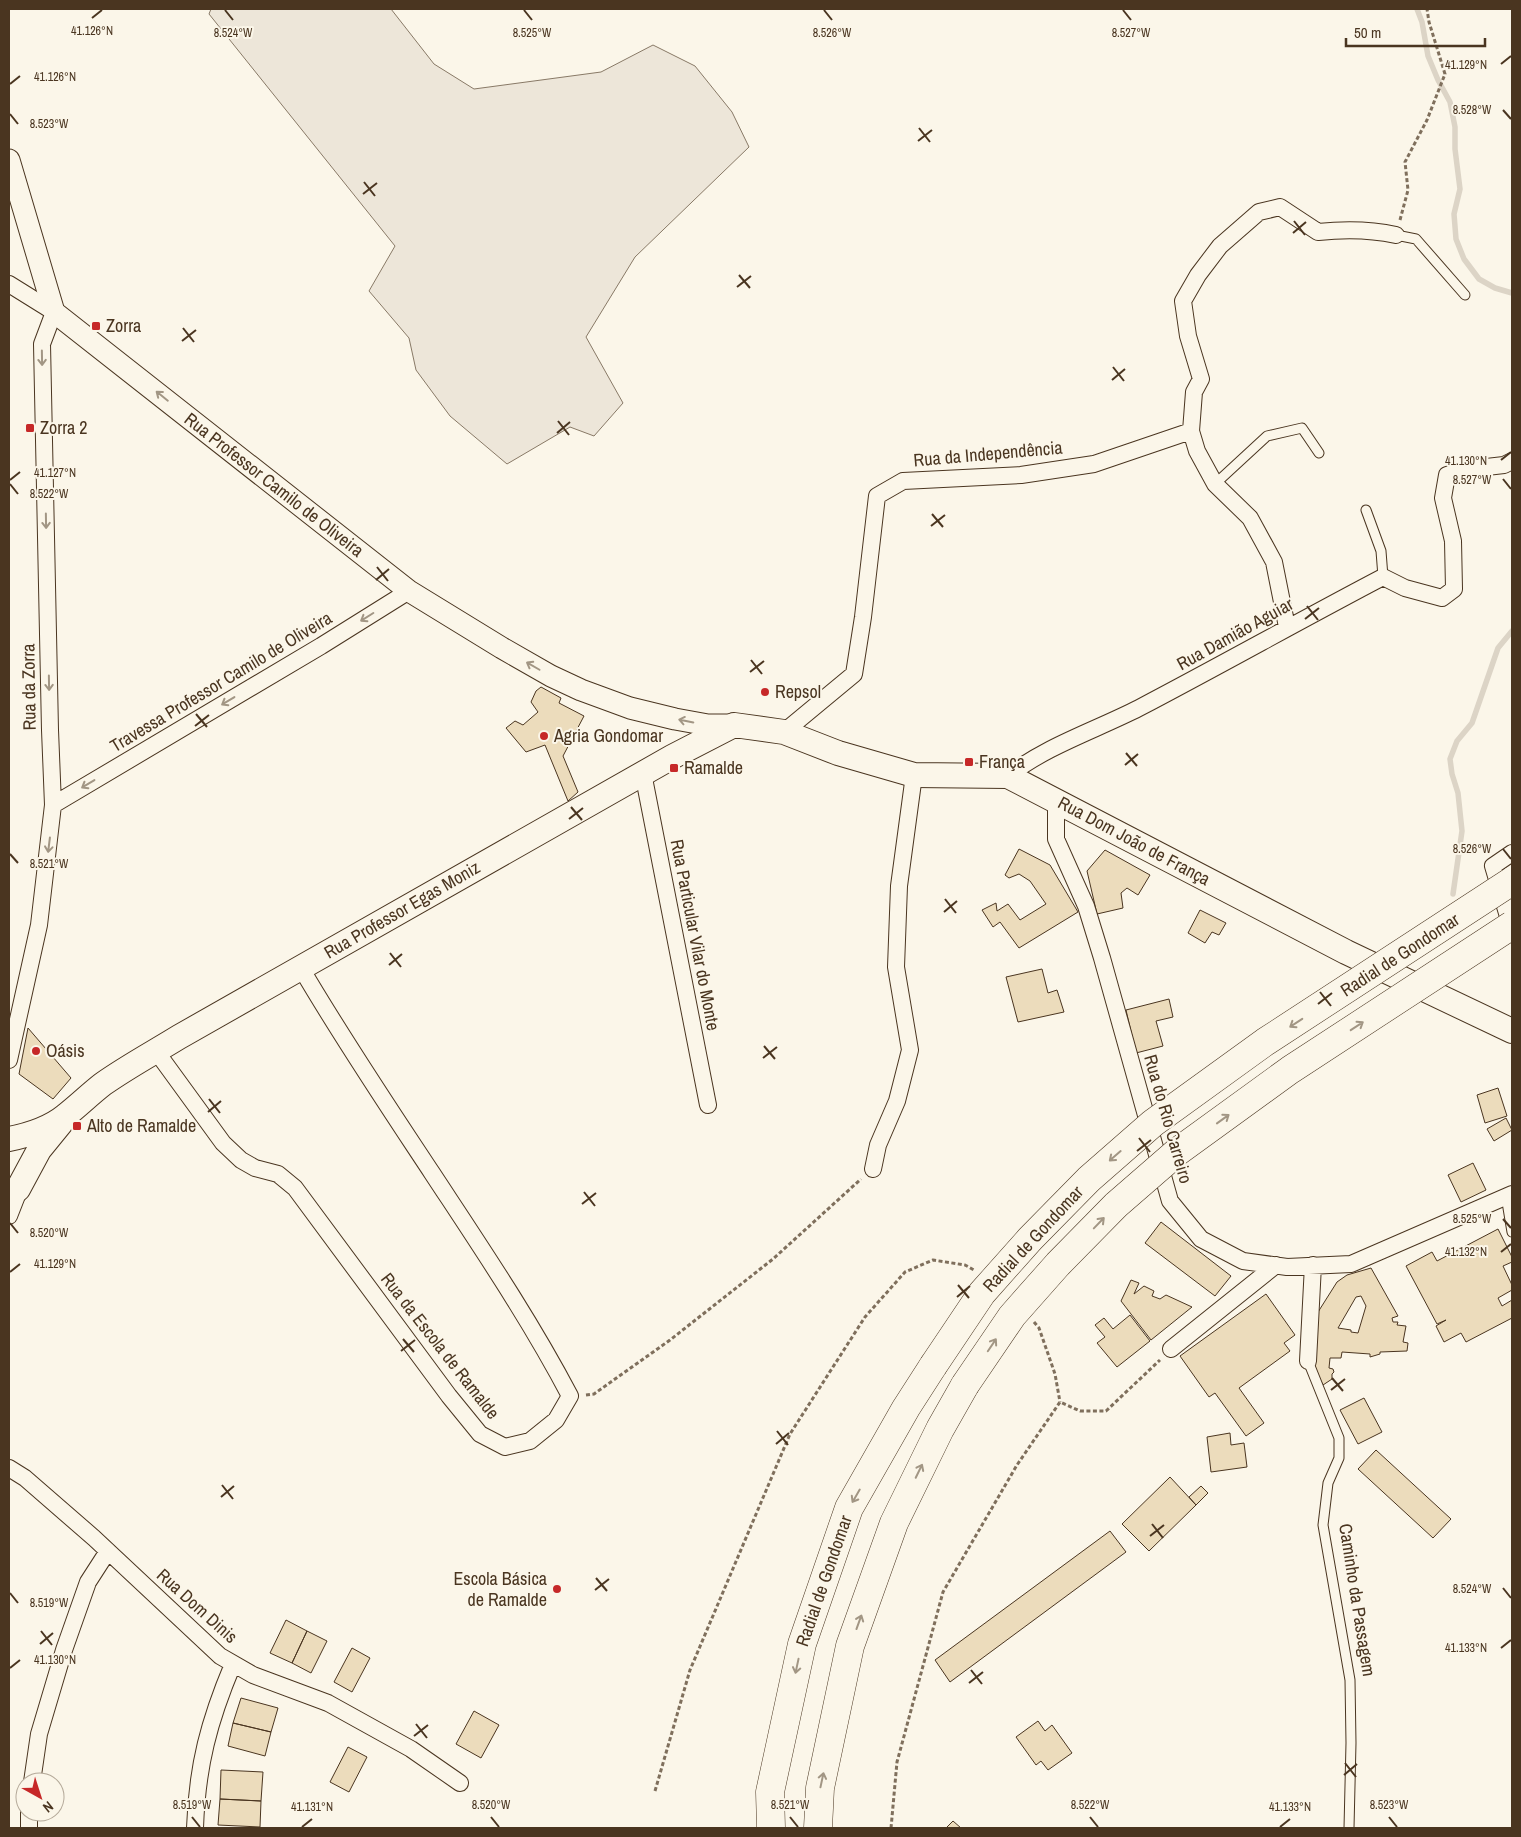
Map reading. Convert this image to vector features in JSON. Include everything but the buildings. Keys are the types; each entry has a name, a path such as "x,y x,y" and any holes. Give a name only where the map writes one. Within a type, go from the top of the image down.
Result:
{"highway":[{"name":"Radial de Gondomar","path":"771,1828 770,1792 802,1644 849,1508 906,1408 982,1293 1030,1239 1089,1179 1153,1124 1265,1042 1512,881"},
{"name":"Radial de Gondomar","path":"818,1828 820,1788 850,1646 894,1522 940,1429 965,1386 1012,1316 1058,1264 1116,1205 1177,1152 1290,1070 1512,925"},
{"path":"761,1828 770,1792"}],"main road":[{"name":"Rua Dom João de França","path":"734,725 784,732 838,753 914,775 1008,776 1346,952 1512,1031"},
{"name":"Rua Professor Egas Moniz","path":"9,1139 48,1127 64,1117 102,1085 156,1052 643,773 734,725"},
{"name":"Rua Professor Egas Moniz","path":"16,1188 48,1136 78,1106"},
{"path":"9,1145 20,1154 24,1163 25,1172 16,1188"}],"street":[{"path":"9,160 54,312"},
{"path":"1287,627 1274,562 1250,518 1215,484 1197,451 1191,431 1194,392 1201,380 1188,336 1183,301 1198,275 1220,246 1259,212 1280,207 1318,232 1347,228 1376,230 1396,235"},
{"path":"9,284 54,312"},
{"name":"Rua Professor Camilo de Oliveira","path":"54,312 408,591 502,648 551,676 581,690 630,708 708,725 734,725"},
{"name":"Rua da Zorra","path":"9,1060 39,925 53,805 49,710 42,344 54,312"},
{"name":"Rua da Independência","path":"784,732 854,674 877,496 903,480 1021,475 1094,464 1191,431"},
{"path":"1383,577 1406,588 1442,598 1454,589 1453,541 1443,498 1447,475 1470,468 1504,465 1512,461"},
{"name":"Rua Damião Aguiar","path":"1008,776 1025,762 1141,707 1383,577"},
{"name":"Travessa Professor Camilo de Oliveira","path":"53,805 321,646 408,591"},
{"name":"Rua Particular Vilar do Monte","path":"643,773 708,1105"},
{"path":"873,1169 878,1146 898,1101 910,1050 896,967 899,886 914,775"},
{"name":"Rua do Rio Carreiro","path":"1056,800 1056,839 1086,906 1170,1201 1201,1239 1243,1261 1276,1265 1351,1264 1509,1195"},
{"path":"1512,853 1493,866 1512,930"},
{"path":"301,968 349,1047 509,1289 548,1354 570,1396"},
{"name":"Rua da Escola de Ramalde","path":"156,1052 223,1143 241,1160 255,1168 278,1174 295,1188 449,1396 480,1434 505,1447 530,1441 556,1420 570,1396"},
{"path":"9,1216 16,1188"},
{"path":"1171,1349 1276,1265"},
{"name":"Caminho da Passagem","path":"1308,1361 1312,1266"},
{"name":"Rua Dom Dinis","path":"9,1468 25,1478 108,1551 220,1656 253,1675 328,1703 412,1749 460,1783"},
{"path":"33,1772 39,1734 64,1650 88,1582 108,1551"},
{"path":"196,1828 200,1772 206,1738 233,1664"}],"lane":[{"path":"1396,235 1416,239 1465,295"},
{"path":"1215,484 1267,436 1302,428 1319,453"},
{"path":"1366,510 1381,552 1383,577"},
{"path":"1509,1195 1512,1232"},
{"name":"Caminho da Passagem","path":"1308,1361 1339,1438 1339,1458 1328,1484 1323,1525 1350,1680 1349,1828"}],"path":[{"path":"1396,235 1408,190 1405,162 1427,120 1445,74 1429,22 1427,9"},
{"path":"570,1396 594,1394 670,1340 773,1260 873,1169"},
{"path":"655,1791 690,1670 786,1443 801,1418 865,1317 905,1272 933,1260 965,1265 980,1274"},
{"path":"890,1828 897,1762 943,1592 1017,1465 1060,1402 1055,1374 1039,1328 1033,1320"},
{"path":"1060,1402 1080,1410 1106,1411 1171,1349"}],"shaded area":[{"path":"211,9 391,9 434,64 474,89 601,72 653,45 695,66 732,112 749,147 635,257 586,337 623,403 594,436 570,427 507,464 450,416 416,370 409,338 369,291 395,246 209,14"}],"waterway":[{"path":"1417,9 1422,22 1428,56 1450,102 1455,127 1455,149 1460,189 1454,214 1456,239 1464,259 1479,279 1495,288 1512,293"},
{"path":"1453,894 1462,831 1458,793 1450,759 1457,741 1472,723 1498,648 1512,631"}],"place":[{"name":"Zorra","path":"96,326"},
{"name":"Zorra 2","path":"30,428"},
{"name":"Repsol","path":"765,692"},
{"name":"Agria Gondomar","path":"544,736"},
{"name":"França","path":"969,762"},
{"name":"Ramalde","path":"674,768"},
{"name":"Oásis","path":"36,1051"},
{"name":"Alto de Ramalde","path":"77,1126"},
{"name":"Escola Básica de Ramalde","path":"557,1589"}]}
